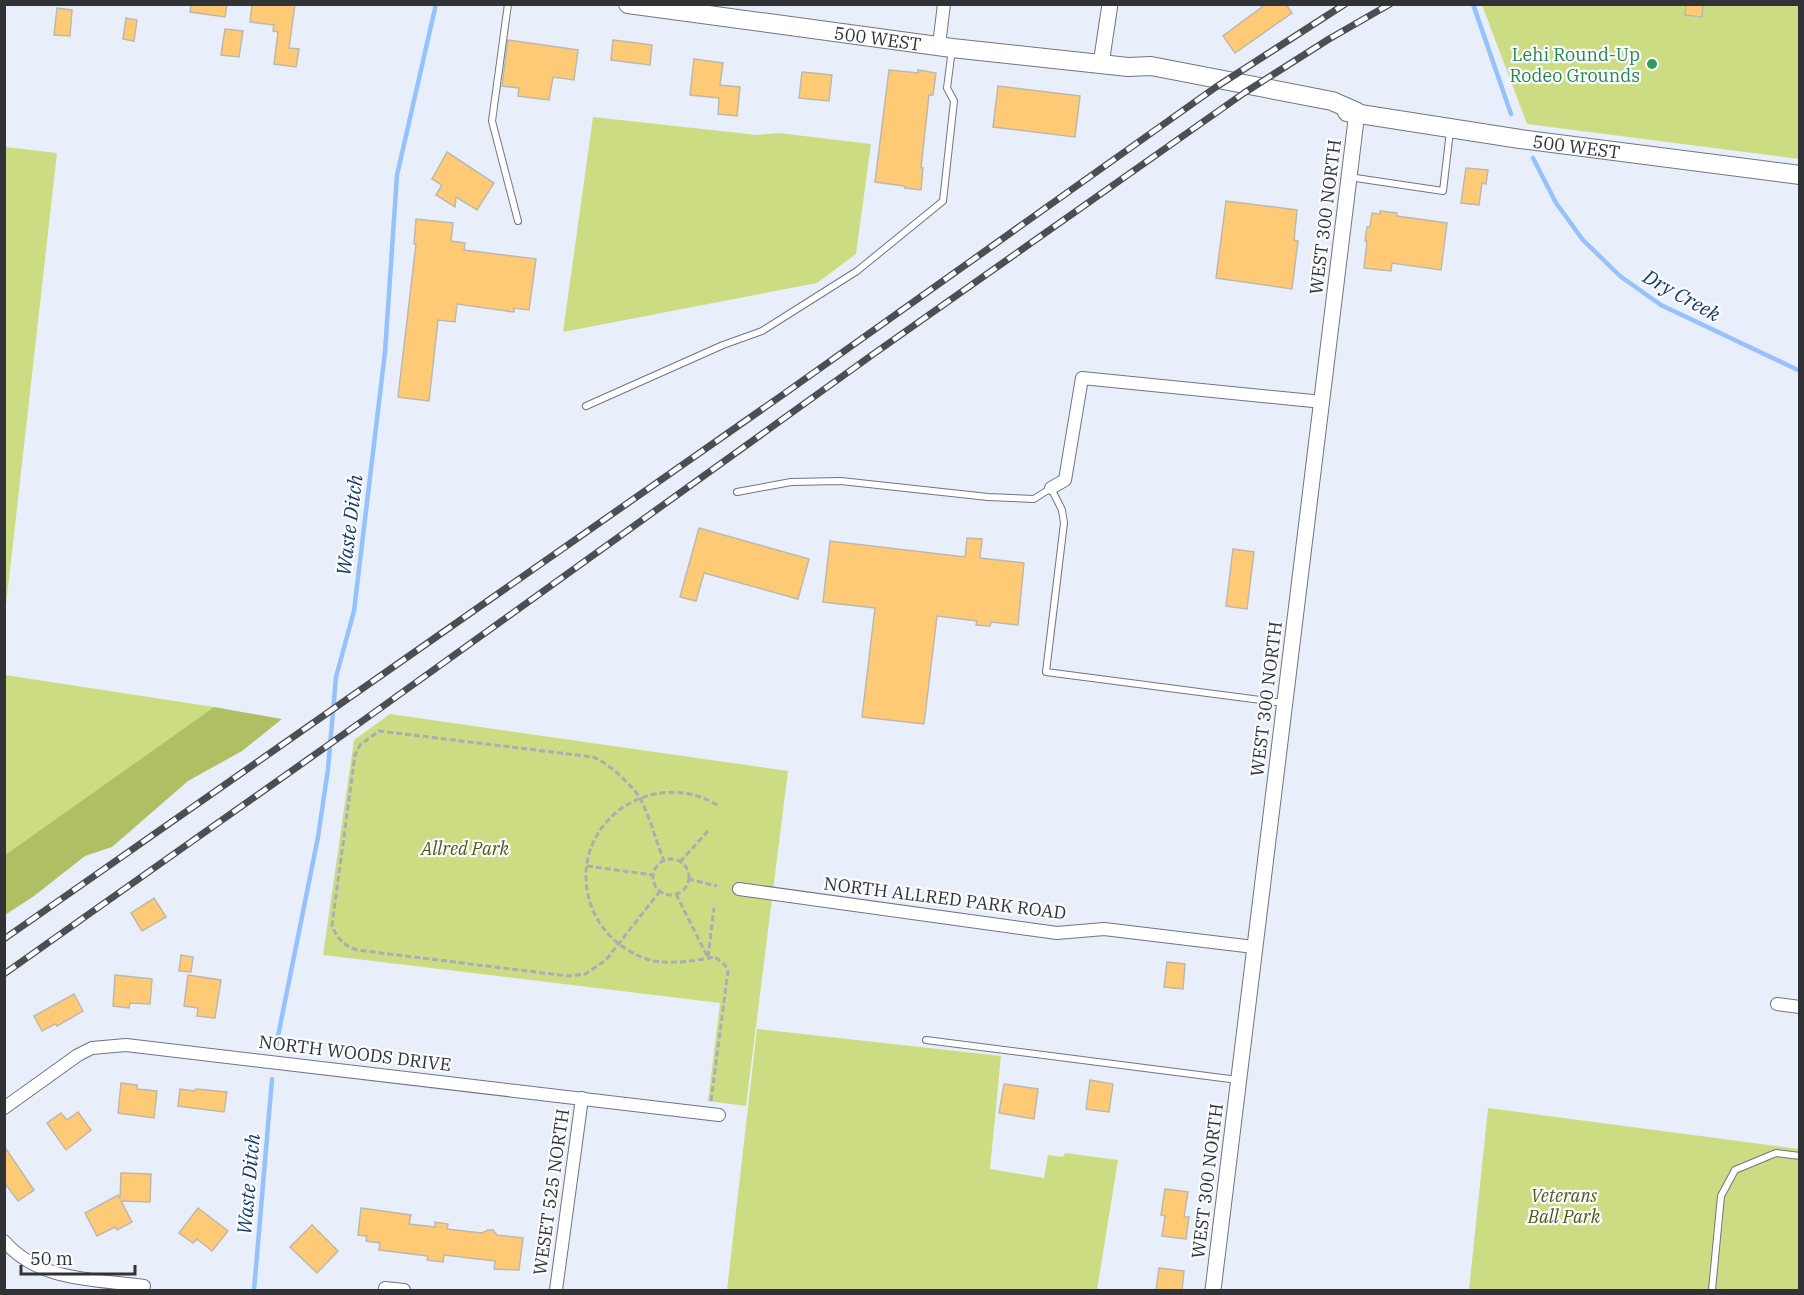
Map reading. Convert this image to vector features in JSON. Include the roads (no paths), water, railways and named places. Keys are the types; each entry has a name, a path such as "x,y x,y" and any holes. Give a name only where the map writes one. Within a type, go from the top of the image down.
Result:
{"main road":[{"name":"500 WEST","path":"628,4 726,10 945,47 1128,67 1151,76 1330,111 1357,112 1520,140 1800,175"}],"street":[{"path":"944,4 945,47"},
{"path":"1101,64 1110,4"},
{"name":"WEST 300 NORTH","path":"1213,1290 1357,112"},
{"path":"1051,488 1065,480 1082,378 1323,402"},
{"name":"NORTH ALLRED PARK ROAD","path":"739,889 1057,933 1104,929 1254,947"},
{"path":"1777,1004 1800,1007"},
{"name":"NORTH WOODS DRIVE","path":"4,1108 78,1055 92,1048 126,1045 719,1115"},
{"name":"WESET 525 NORTH","path":"556,1290 582,1098"},
{"path":"4,1241 15,1253 43,1270 59,1275 144,1286"},
{"path":"385,1289 404,1290"}],"lane":[{"path":"508,4 492,121 518,221"},
{"path":"586,406 723,345 762,331 857,271 943,201 954,101 947,88 945,47"},
{"path":"1349,177 1443,191 1451,127"},
{"path":"737,492 791,482 841,481 988,497 1034,499 1051,488 1062,510 1064,523 1046,672 1285,703"},
{"path":"926,1040 1238,1080"},
{"path":"1712,1290 1721,1196 1735,1170 1776,1153 1800,1156"}],"waterway":[{"name":"Waste Ditch","path":"276,1046 318,837 328,769 336,677 354,611 385,352 397,175 436,4"},
{"name":"Dry Creek","path":"1473,4 1511,114"},
{"name":"Dry Creek","path":"1533,158 1556,203 1583,240 1620,276 1661,305 1800,371"},
{"name":"Waste Ditch","path":"254,1290 272,1079"}],"railway":[{"path":"4,939 781,396 1216,87 1345,4"},
{"path":"4,974 368,717 872,355 1244,93 1329,39 1390,4"}],"place":[{"name":"Lehi Round-Up Rodeo Grounds","path":"1652,64"}],"park label":[{"name":"Allred Park","path":"465,848"},
{"name":"Veterans Ball Park","path":"1564,1205"}]}
